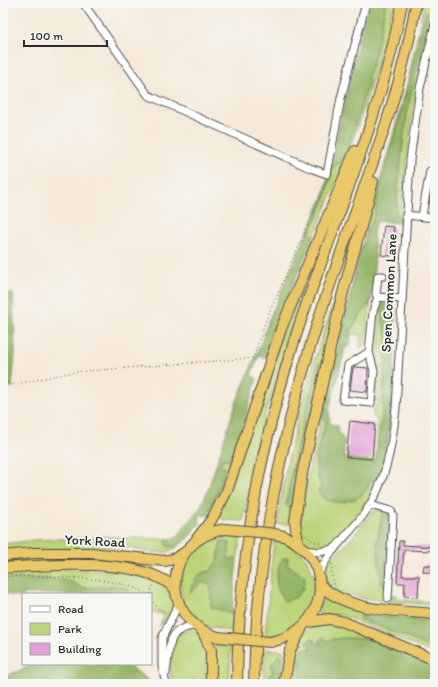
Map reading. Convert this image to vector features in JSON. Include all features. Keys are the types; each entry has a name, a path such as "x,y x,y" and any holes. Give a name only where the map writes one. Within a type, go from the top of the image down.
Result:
{"highway":[{"path":"237,684 248,539 267,442 279,392 298,328 376,109 389,62 402,3"},
{"path":"254,684 260,581 270,505 278,466 305,363 334,272 379,146 405,58 416,3"},
{"path":"376,109 337,193 281,329 227,491 212,519 184,553 178,568 175,589 179,603 186,616 199,628 218,637 270,642 290,636 305,625 329,619 344,622 435,660"},
{"path":"301,546 295,521 302,474 340,304 376,173 379,146"},
{"path":"196,540 210,533 225,530 268,532 284,536 301,546 313,561 319,580 317,604 290,650 284,684"},
{"name":"York Road","path":"3,556 34,553 92,553 164,561 174,559 184,553"},
{"name":"York Road","path":"3,568 62,565 120,567 156,575 166,580 175,589"},
{"path":"319,580 332,595 356,605 435,614"},
{"path":"199,628 211,650 210,684"}],"street":[{"path":"83,3 148,95 310,168 327,174 341,98 366,3"},
{"name":"Spen Common Lane","path":"319,580 333,549 370,505 385,474 391,449 396,408 406,215 416,114 435,24"},
{"path":"422,216 430,182 430,171"},
{"path":"406,215 435,218"},
{"path":"369,352 348,365 343,400 371,403 374,371 369,352 373,311 378,297 376,294 378,276 383,276"},
{"path":"378,297 402,299"},
{"path":"370,505 390,511 394,515 388,598"},
{"path":"301,546 319,552 333,549"},
{"path":"165,682 161,652 162,638 179,603"},
{"path":"165,682 172,636 180,628 199,628"}],"path":[{"path":"3,380 11,385 74,372 252,358 266,320 324,189 327,174"},
{"path":"302,532 313,542 324,544"},
{"path":"332,562 332,582 338,590"},
{"path":"3,576 54,576 117,583 134,586 144,593"},
{"path":"150,593 154,580"}],"green space":[{"path":"369,3 386,3 376,51 367,79 370,80 345,153 340,163 334,165 323,204 309,234 314,236 291,288 265,358 259,356 251,375 257,379 232,458 228,460 223,459 220,465 225,468 215,498 207,515 199,515 200,523 181,544 172,547 167,546 166,539 176,538 200,508 208,490 236,403 262,341 269,319 324,195 356,51"},
{"path":"386,3 393,3 378,63 349,150 314,236 309,234 323,204 334,165 340,162 346,151 369,80 367,79 376,51"},
{"path":"424,3 435,3 435,8 412,113 401,216 396,215 402,149 408,109 426,25 428,13 426,11 402,110 378,195 374,217 367,232 365,243 361,248 407,85"},
{"path":"426,11 428,13 426,25 408,109 402,148 396,215 401,216 400,223 377,221 373,231 375,257 371,299 368,306 350,331 329,409 330,424 338,426 338,431 344,440 344,458 375,461 382,419 387,338 383,321 383,303 391,305 395,309 394,373 389,436 380,477 371,482 363,494 359,497 350,501 333,502 324,499 318,492 321,485 316,469 316,461 326,421 323,420 327,395 361,248 365,243 367,232 374,217 378,195 402,110"},
{"path":"353,247 325,360 318,364 294,458 286,505 293,513 291,524 277,524 289,456 304,395 327,321"},
{"path":"305,284 265,415 243,521 225,520 217,516 282,333"},
{"path":"3,293 13,294 15,354 12,387 3,388"},
{"path":"371,299 365,345 360,348 361,335 351,334 350,347 346,346 353,327"},
{"path":"381,303 383,303 383,321 387,338 382,419 377,447 378,421 373,416 374,405 378,406 379,401 375,401 380,319 375,318 376,310"},
{"path":"325,360 293,513 286,505 294,458 318,364"},
{"path":"327,395 323,420 326,421 315,457 317,466 359,497 367,489 370,481 380,477 352,523 331,544 321,549 308,546 302,539 300,520 310,464"},
{"path":"232,458 217,496 221,497 210,516 207,515 215,498 225,468 220,465 223,459 228,460"},
{"path":"377,510 383,511 377,542 381,584 386,585 385,594 396,595 396,599 435,602 435,606 363,598 338,592 327,584 324,573 331,558 348,543 372,512"},
{"path":"383,511 390,515 386,585 381,584 377,542"},
{"path":"223,535 241,536 237,559 228,559 221,541 218,559 211,571 203,572 191,592 202,582 211,586 211,607 232,614 231,632 206,626 199,622 191,615 186,607 180,588 180,577 183,567 193,550 215,537"},
{"path":"106,537 166,539 167,546 177,547 171,551 163,552 144,551 109,544 109,548 3,551 3,544 35,540"},
{"path":"274,540 290,545 302,554 310,566 314,581 314,596 309,610 300,623 287,632 265,636","holes":["283,558 288,558 287,564 304,588 296,597 286,602"]},
{"path":"221,541 230,543 228,559 237,559 232,614 211,607 211,586 202,582 190,593 192,584 196,578 203,573 211,571 218,559"},
{"path":"89,557 156,565 156,570 138,566 3,564 3,559"},
{"path":"283,558 288,558 287,564 305,577 300,593 285,602 281,596 276,580"},
{"path":"76,569 128,572 154,579 164,586 171,594 174,604 172,612 160,626 164,614 152,612 152,593 132,593 127,589 115,586 82,588 70,581 3,579 3,572"},
{"path":"46,578 70,581 82,588 115,586 128,589 132,593 22,593 22,597 3,594 3,579"},
{"path":"324,596 335,603 362,611 435,618 435,622 362,614 360,619 400,634 435,650 435,654 341,615 318,615"},
{"path":"362,614 435,622 435,650 400,634 360,619"},
{"path":"327,622 345,627 370,639 338,638 317,644 312,638 311,649 301,658 300,684 291,684 293,654 302,636 308,629"},
{"path":"191,629 202,640 205,646 207,661 205,684 195,684 195,679 187,684 172,684 170,666 175,634"},
{"path":"323,637 326,641 340,638 370,639 435,667 435,684 300,684 300,658 303,649 311,649 307,641 312,638 317,644 321,644 319,640"},
{"path":"215,645 231,646 229,684 214,684"},
{"path":"265,649 284,651 286,654 282,684 279,684 283,658 273,672 271,684 263,684"},
{"path":"279,655 283,657 279,684 271,684 269,676 273,672 271,665"},
{"path":"33,665 128,665 153,684 3,684 3,677"}],"building":[{"path":"435,179 435,205 429,204"},
{"path":"384,226 394,227 391,256 381,255"},
{"path":"353,368 368,368 367,392 350,390"},
{"path":"350,421 375,424 372,459 346,457"},
{"path":"399,541 403,541 403,545 435,547 435,551 404,550 402,576 419,576 418,597 404,596 405,583 397,583"},
{"path":"424,565 435,566 435,573 423,572"}]}
